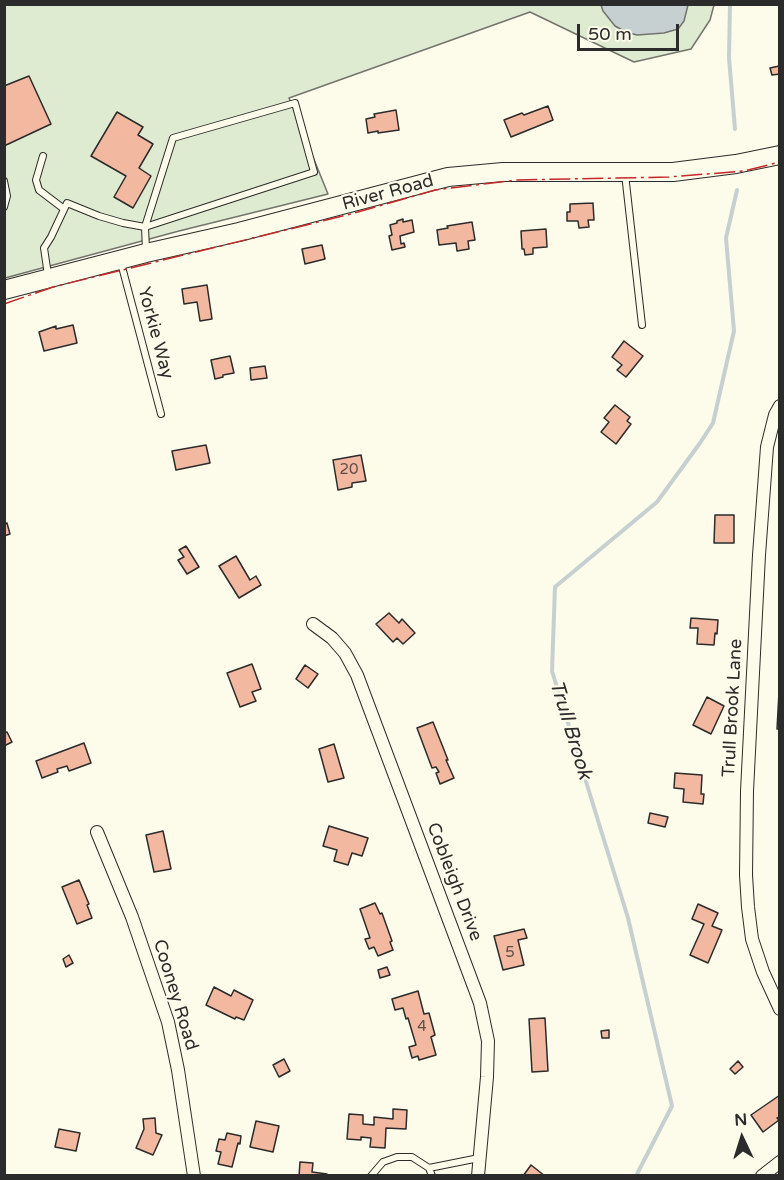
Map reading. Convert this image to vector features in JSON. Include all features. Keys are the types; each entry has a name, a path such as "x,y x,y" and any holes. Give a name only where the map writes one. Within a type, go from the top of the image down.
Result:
{"main road":[{"name":"River Road","path":"4,290 448,177 503,172 673,172 736,164 780,155"}],"street":[{"name":"Trull Brook Lane","path":"780,406 775,415 767,447 747,792 746,875 752,939 763,972 780,1009"},
{"name":"Cobleigh Drive","path":"313,624 332,638 345,653 357,675 480,1003 488,1050 478,1176"},
{"name":"Cooney Road","path":"97,831 132,917 168,1022 195,1176"},
{"path":"762,1176 780,1162"}],"lane":[{"path":"48,279 44,248 68,203 99,216 145,227 314,172 296,103 173,138 145,227 146,253"},
{"path":"44,156 36,180 39,190 64,209"},
{"path":"625,172 642,325"},
{"path":"4,181 7,196 4,207"},
{"name":"Yorkie Way","path":"120,260 161,414"},
{"path":"371,1176 383,1162 397,1157 412,1157 429,1168 432,1176"},
{"path":"429,1168 480,1158"}],"green space":[{"path":"5,5 714,5 710,20 691,49 634,62 530,12 289,98 328,194 5,278"}],"shaded area":[{"path":"601,4 688,5 684,21 678,29 664,33 637,35 615,26 603,11"}],"building":[{"path":"779,66 780,74 772,75 770,68"},
{"path":"29,76 51,124 4,146 4,86"},
{"path":"548,106 553,120 511,137 504,120"},
{"path":"396,110 399,130 368,133 366,119 375,117 374,114"},
{"path":"117,112 143,127 138,135 153,144 139,168 151,176 133,208 114,197 126,176 91,156"},
{"path":"593,203 594,220 588,220 589,227 579,228 578,221 567,221 570,204"},
{"path":"403,219 403,222 412,220 414,232 400,236 401,244 404,243 405,247 392,250 389,236 392,235 390,225"},
{"path":"472,222 475,240 468,241 469,249 457,251 456,243 439,245 437,230"},
{"path":"546,229 547,247 533,248 533,254 525,255 522,249 521,231"},
{"path":"322,245 325,259 305,264 302,249"},
{"path":"207,285 212,319 200,321 197,302 184,304 182,289"},
{"path":"73,325 77,343 44,351 39,332 56,326 56,329"},
{"path":"624,341 643,356 626,377 617,370 622,365 612,357"},
{"path":"230,356 234,373 215,379 211,360"},
{"path":"265,366 267,378 251,380 250,368"},
{"path":"615,405 630,417 627,421 631,424 616,444 601,432 609,422 604,418"},
{"path":"206,445 210,463 176,470 172,451"},
{"path":"361,455 366,481 352,483 352,487 338,490 333,460"},
{"path":"715,515 734,515 734,543 714,543"},
{"path":"7,523 10,534 4,536 4,524"},
{"path":"186,546 199,567 187,574 178,560 184,557 179,550"},
{"path":"236,556 250,580 256,576 261,585 239,598 219,566"},
{"path":"389,613 399,623 402,619 415,633 403,644 397,638 393,642 376,624"},
{"path":"691,618 718,620 714,645 697,644 698,628 690,628"},
{"path":"252,664 261,689 252,692 256,701 240,707 227,673"},
{"path":"305,665 318,674 308,688 296,679"},
{"path":"779,692 780,729 777,729"},
{"path":"707,697 724,706 711,734 693,725"},
{"path":"433,722 454,778 440,784 436,773 439,772 436,767 432,768 417,728"},
{"path":"7,732 12,742 4,746 4,733"},
{"path":"84,743 91,763 69,771 67,766 57,769 58,772 42,778 36,761"},
{"path":"334,744 344,778 328,782 319,749"},
{"path":"675,773 702,775 703,804 683,802 684,789 674,788"},
{"path":"650,813 668,817 665,827 648,823"},
{"path":"329,826 368,838 362,856 352,853 348,865 334,861 337,850 323,846"},
{"path":"163,831 171,869 154,872 146,835"},
{"path":"79,880 92,918 77,924 62,887"},
{"path":"375,903 380,914 382,913 393,950 378,956 374,947 369,949 365,939 370,938 360,909"},
{"path":"698,904 718,913 712,926 722,930 708,963 690,955 704,924 692,919"},
{"path":"524,929 527,938 518,940 524,965 503,970 494,936"},
{"path":"69,955 73,963 66,967 63,959"},
{"path":"387,967 390,975 380,978 378,970"},
{"path":"214,987 231,996 234,990 253,1000 244,1020 236,1017 235,1019 206,1005"},
{"path":"418,991 424,1014 429,1013 435,1035 431,1037 436,1055 419,1060 418,1056 412,1058 409,1047 416,1045 408,1018 406,1019 403,1008 395,1010 392,999"},
{"path":"545,1018 548,1071 532,1072 529,1019"},
{"path":"609,1030 609,1038 602,1038 601,1031"},
{"path":"284,1059 290,1071 279,1077 273,1065"},
{"path":"738,1061 743,1067 735,1074 730,1069"},
{"path":"780,1095 780,1117 777,1118 779,1120 763,1132 751,1115"},
{"path":"393,1109 407,1110 406,1129 386,1128 385,1148 370,1147 371,1138 347,1139 349,1114 363,1115 363,1124 374,1125 374,1117 393,1119"},
{"path":"155,1118 156,1133 162,1135 153,1155 136,1148 144,1129 143,1119"},
{"path":"256,1121 279,1126 273,1152 250,1147"},
{"path":"59,1129 80,1133 76,1151 55,1147"},
{"path":"227,1133 241,1136 232,1167 218,1164 221,1152 216,1151 219,1139 225,1140"},
{"path":"300,1162 313,1163 312,1172 327,1174 327,1176 299,1176"},
{"path":"531,1165 545,1176 523,1176"}],"waterway":[{"name":"Trull Brook","path":"730,4 729,58 735,129"},
{"name":"Trull Brook","path":"636,1176 672,1106 628,918 552,671 555,587 657,502 713,423 734,331 726,238 737,190"}],"power":[{"path":"4,304 53,287 351,214 435,190 517,180 669,177 744,171 780,162"}]}
